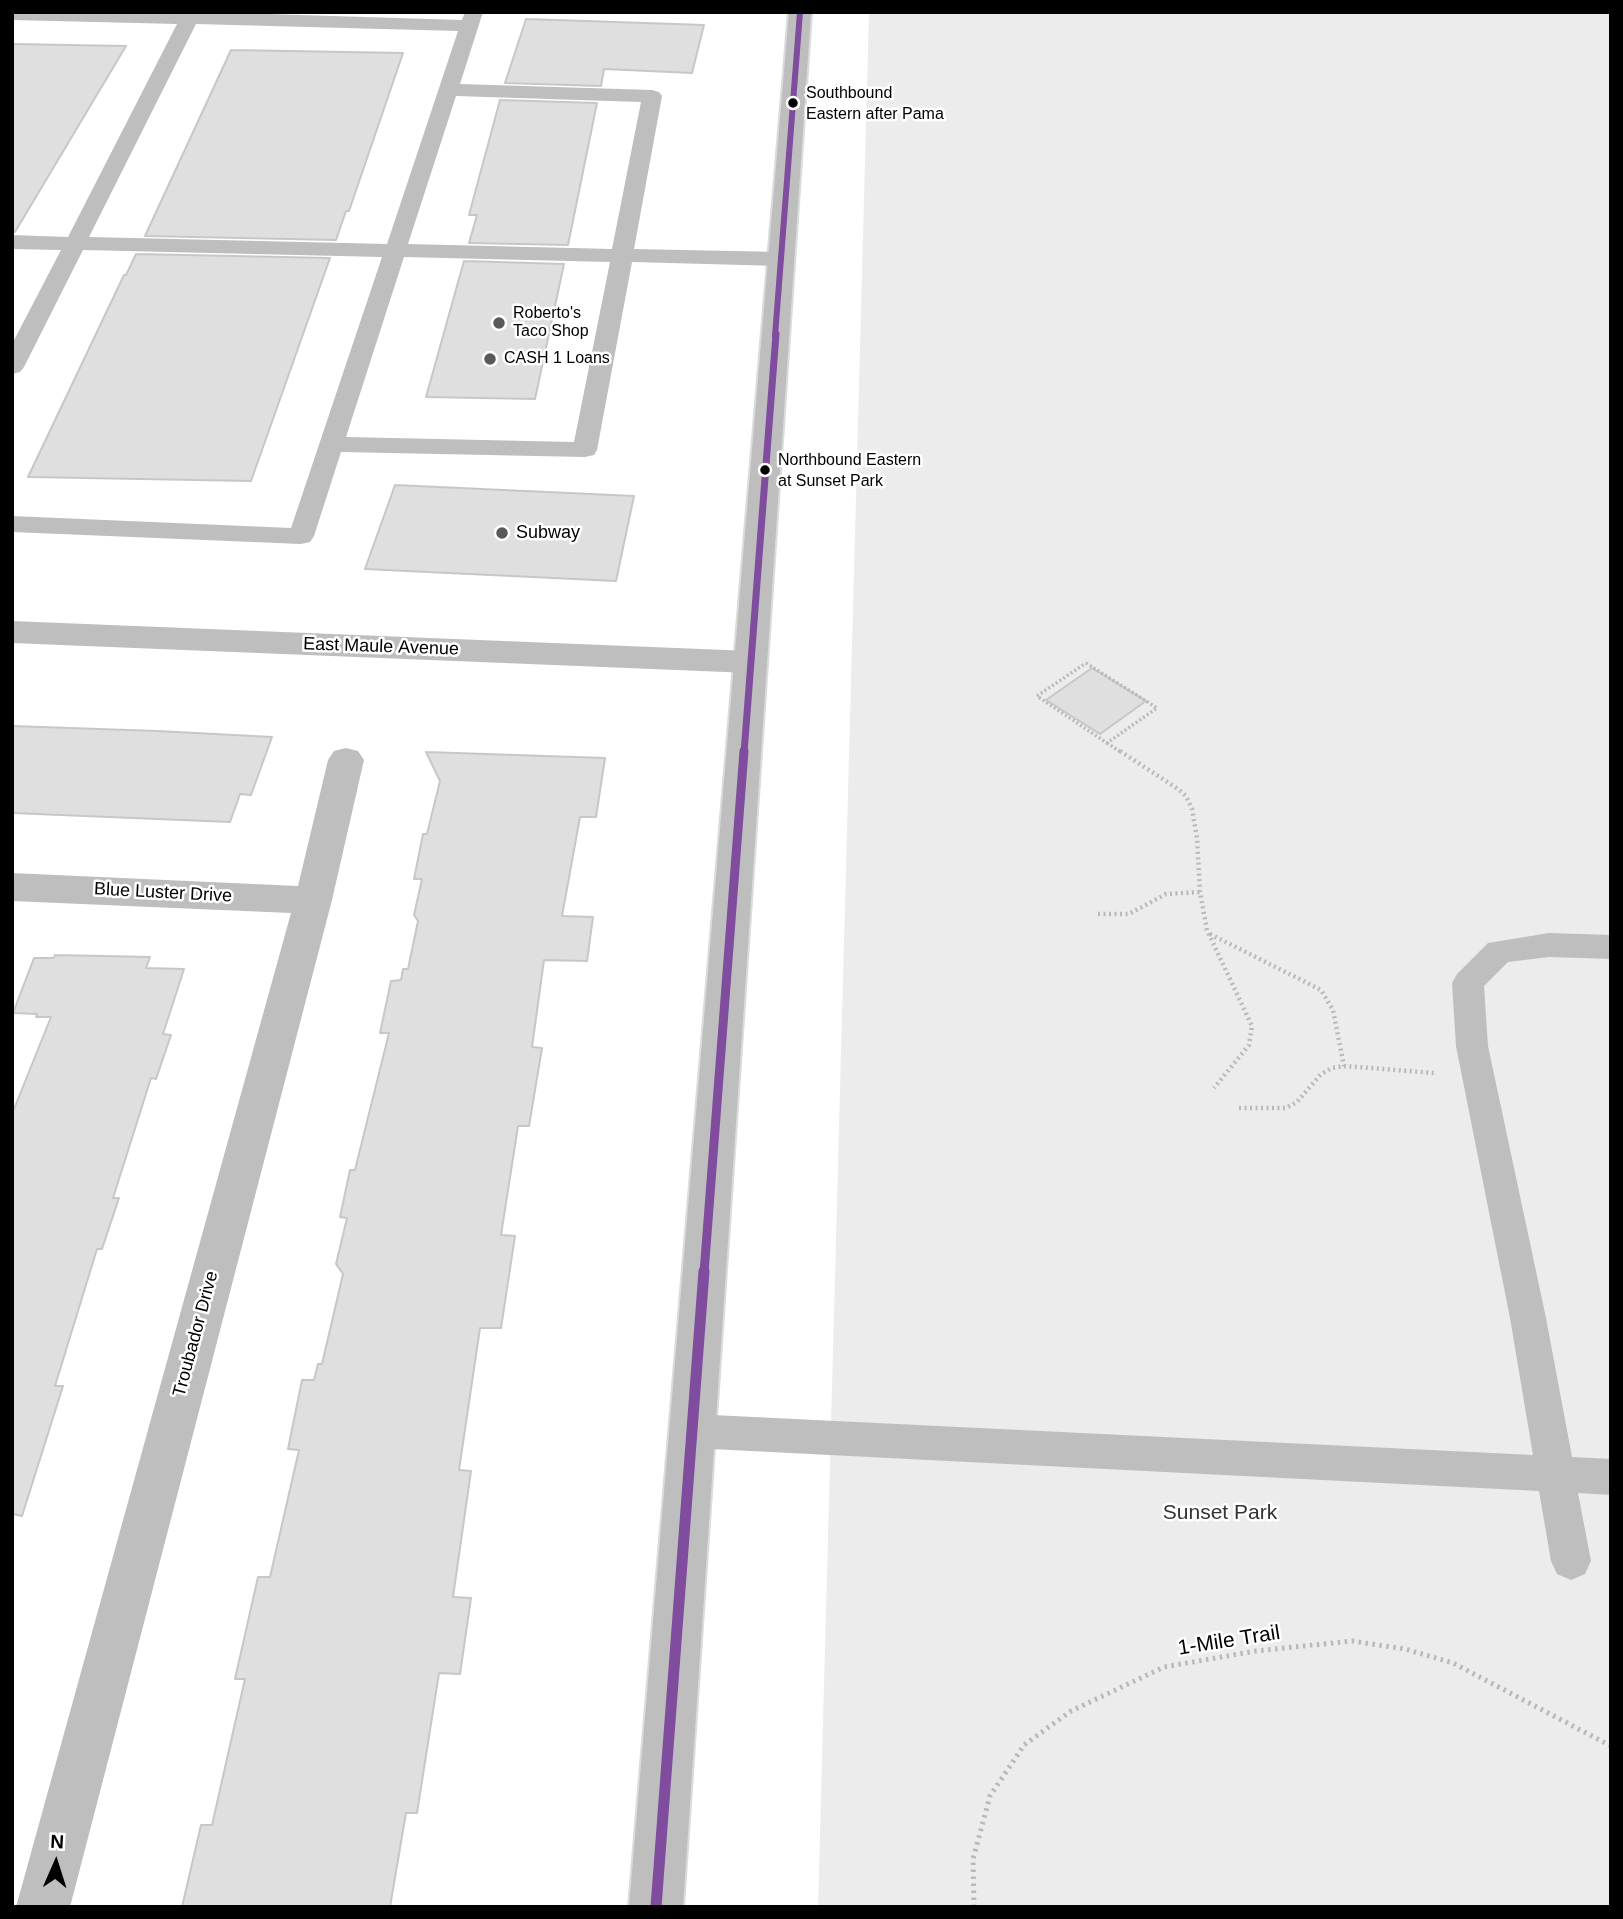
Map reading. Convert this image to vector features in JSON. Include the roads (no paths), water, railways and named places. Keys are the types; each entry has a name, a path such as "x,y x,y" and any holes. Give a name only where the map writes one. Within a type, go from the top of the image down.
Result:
{"main road":[{"path":"656,1907 800,12"},
{"name":"East Maule Avenue","path":"12,632 750,662"},
{"name":"Troubador Drive","path":"43,1907 313,900 346,760"},
{"name":"Blue Luster Drive","path":"12,887 313,900"}],"lane":[{"path":"12,14 472,19 301,536 12,524"},
{"path":"12,367 192,15"},
{"path":"331,444 585,450 652,96 448,90"},
{"path":"12,242 780,259"},
{"path":"1572,1561 1472,1046 1468,983 1499,951 1549,945 1611,947"},
{"path":"692,1431 1611,1477"}],"place":[{"name":"Southbound Eastern after Pama","path":"793,103"},
{"name":"Roberto's Taco Shop","path":"499,323"},
{"name":"CASH 1 Loans","path":"490,359"},
{"name":"Northbound Eastern at Sunset Park","path":"765,470"},
{"name":"Subway","path":"502,533"}],"park label":[{"name":"Sunset Park","path":"1220,1513"}]}
